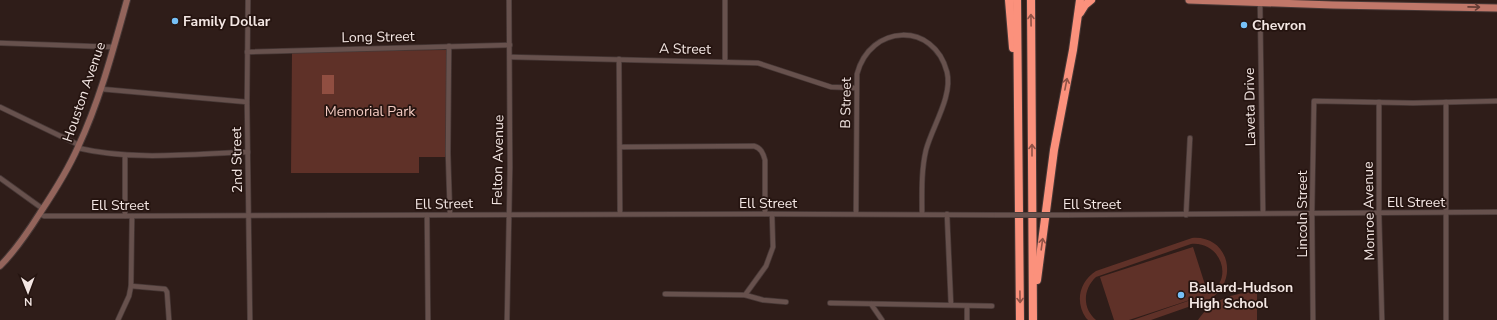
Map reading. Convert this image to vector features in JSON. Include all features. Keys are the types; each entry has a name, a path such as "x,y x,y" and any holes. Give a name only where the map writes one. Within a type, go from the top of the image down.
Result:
{"highway":[{"path":"1009,0 1018,86"},
{"path":"1017,0 1020,320"},
{"path":"1031,0 1033,320"},
{"path":"1033,310 1054,150 1080,0"},
{"path":"1078,17 1085,5 1091,0"}],"main road":[{"path":"1189,0 1260,1 1333,5 1497,8"}],"street":[{"name":"Houston Avenue","path":"0,266 22,240 41,212 60,182 78,146 101,90 127,0"},
{"name":"2nd Street","path":"248,0 247,102 250,320"},
{"name":"Felton Avenue","path":"507,320 510,160 510,0"},
{"path":"725,0 725,61"},
{"name":"Laveta Drive","path":"1260,1 1263,213"},
{"name":"B Street","path":"856,213 856,88 859,65 869,50 877,43 887,38 897,36 916,37 929,44 941,55 948,80 944,102 933,130 924,161 922,214"},
{"path":"0,43 113,47"},
{"name":"Long Street","path":"247,52 510,45"},
{"path":"449,46 448,153 450,215"},
{"name":"A Street","path":"510,57 725,61 758,63 837,88 856,88"},
{"path":"619,59 620,214"},
{"path":"101,90 247,102"},
{"name":"Lincoln Street","path":"1313,320 1312,213 1314,101 1379,102"},
{"path":"1379,102 1497,101"},
{"name":"Monroe Avenue","path":"1379,102 1382,320"},
{"path":"1446,102 1446,320"},
{"path":"0,107 78,146 125,155 143,156 248,152"},
{"path":"1186,215 1190,138"},
{"path":"620,147 754,146 763,152 765,160 765,214"},
{"path":"125,155 125,216"},
{"name":"Ell Street","path":"0,178 44,216 856,213 1186,215 1263,213 1497,212"},
{"path":"745,295 766,266 772,247 772,214"},
{"path":"947,214 951,305"},
{"path":"427,215 428,320"},
{"path":"118,320 125,307 131,286 132,216"},
{"path":"131,286 165,289 167,292 169,320"},
{"path":"665,294 745,295 763,300 786,302"},
{"path":"830,303 992,306"},
{"path":"871,304 882,320"},
{"path":"967,306 967,320"}],"green space":[{"name":"Memorial Park","path":"449,50 448,157 419,157 419,173 291,173 292,51"},
{"path":"1192,238 1205,239 1215,244 1222,252 1226,262 1227,272 1224,283 1218,292 1208,300 1151,320 1133,320 1208,294 1216,288 1221,280 1222,271 1221,263 1217,255 1210,249 1201,245 1191,244 1096,277 1089,287 1086,304 1091,315 1096,320 1088,320 1086,318 1081,305 1080,293 1082,286 1096,271"},
{"path":"1193,247 1208,294 1129,320 1114,320 1100,277"},
{"path":"1257,292 1257,320 1198,320 1210,307 1224,298"}],"shaded area":[{"path":"322,75 334,75 334,94 322,94"}],"place":[{"name":"Family Dollar","path":"175,21"},
{"name":"Chevron","path":"1244,25"},
{"name":"Ballard-Hudson High School","path":"1181,295"}]}
